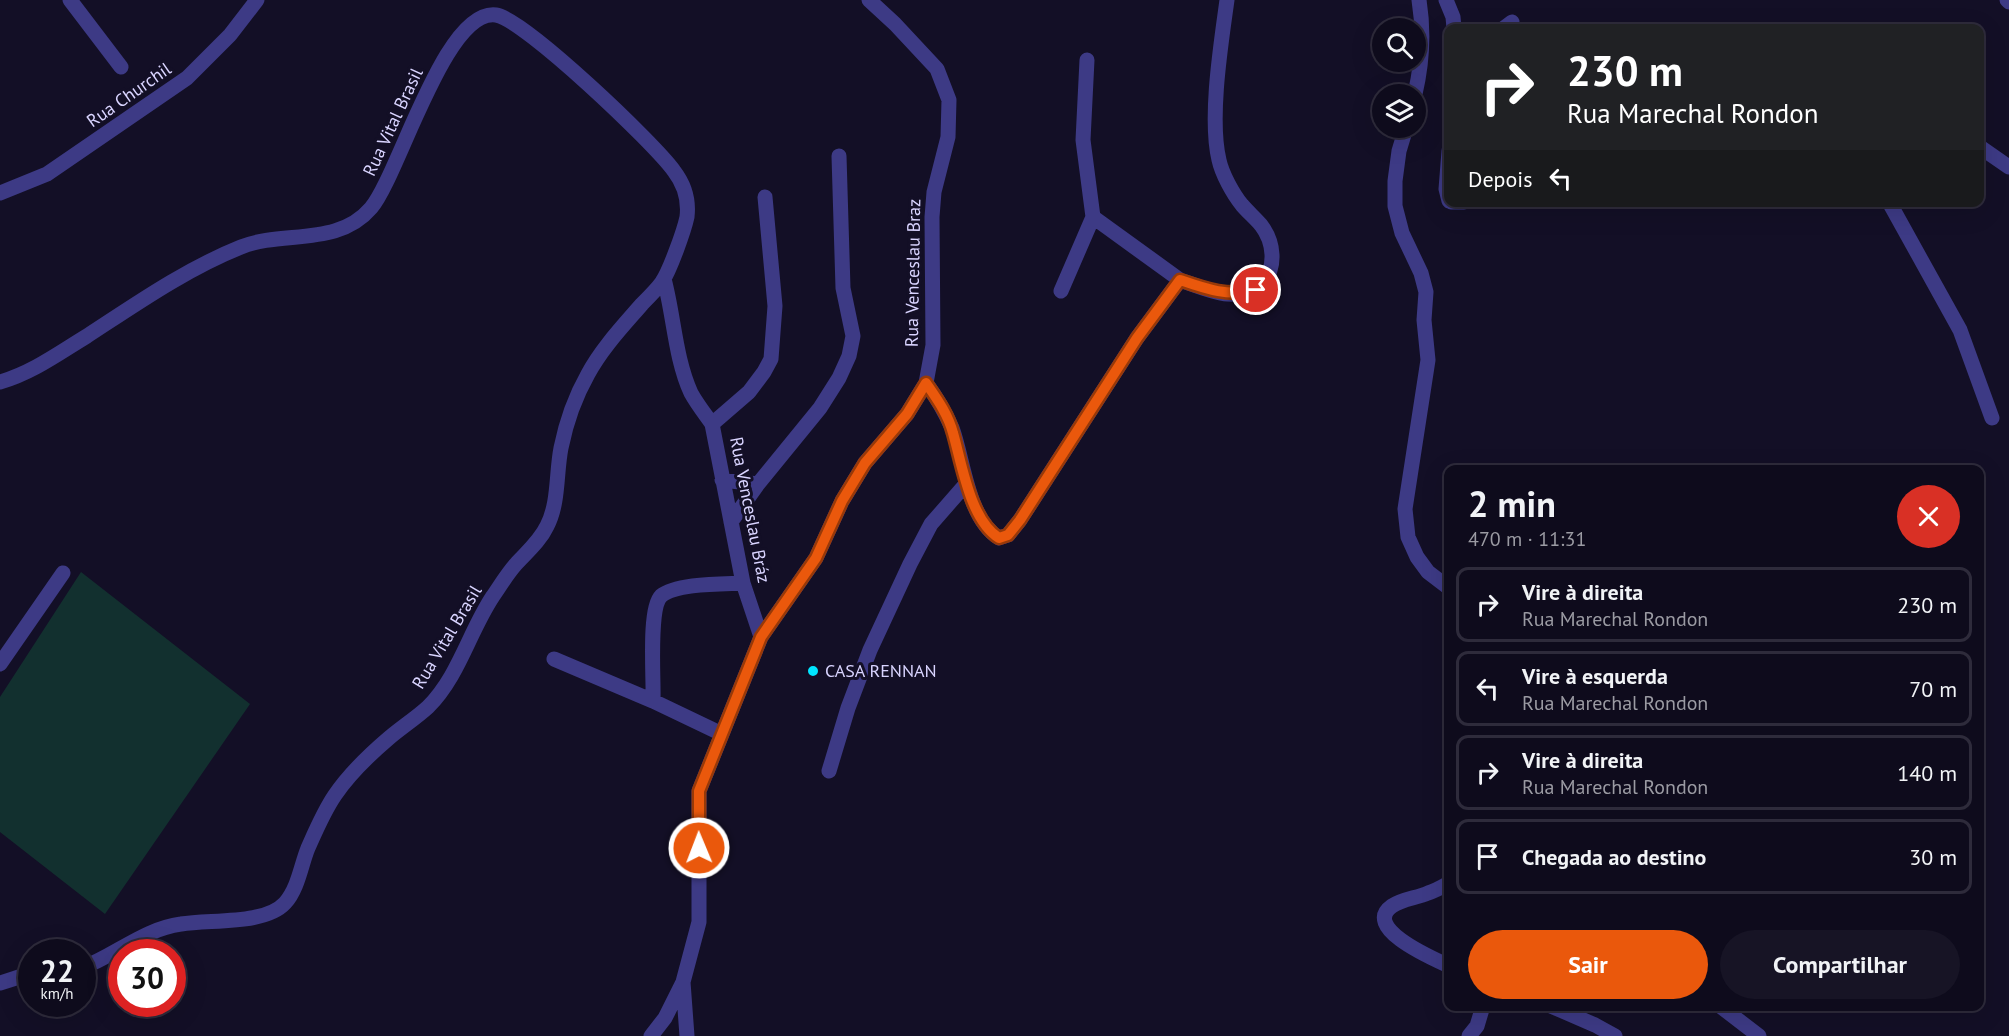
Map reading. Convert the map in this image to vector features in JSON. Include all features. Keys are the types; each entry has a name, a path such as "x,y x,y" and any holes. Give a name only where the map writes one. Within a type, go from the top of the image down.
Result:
{"street":[{"path":"70,0 121,67"},
{"name":"Rua Churchil","path":"0,193 47,174 187,78 230,35 258,0"},
{"name":"Rua Venceslau Braz","path":"651,1036 665,1018 683,982 699,922 699,791 761,637 816,558 842,501 858,473 907,414 926,383 933,345 932,217 934,192 948,137 950,100 938,69 869,0"},
{"path":"1093,217 1180,280 1220,293 1239,294 1256,290 1268,278 1272,261 1271,242 1261,225 1241,204 1219,162 1216,137 1217,94 1227,0"},
{"path":"1416,84 1422,47 1419,0"},
{"path":"1446,0 1454,24"},
{"name":"Rua Vital Brasil","path":"0,382 19,377 42,364 152,294 229,252 249,244 319,235 356,221 371,208 384,187 425,94 459,37 471,25 486,16 497,15 517,24 537,40 631,125 676,173 683,187 687,202 686,220 664,279 611,339 585,378 567,423 552,514 547,527 529,552 514,566 492,598 483,612 464,655 429,705 364,760 335,795 309,847 290,897 283,906 259,918 165,927 125,945 96,962"},
{"path":"1062,291 1093,217 1083,140 1087,60"},
{"path":"1403,138 1395,181 1395,206 1402,233 1421,273 1426,292 1424,320 1428,360 1405,510 1408,537 1417,557 1428,572 1444,584"},
{"path":"1984,150 2009,167"},
{"path":"731,522 758,484 820,408 839,378 849,356 853,336 842,277 839,156"},
{"path":"664,279 684,374 698,405 712,424 749,392 771,359 775,306 765,197"},
{"path":"1892,207 1960,330 1992,418"},
{"path":"926,383 940,402 953,430 966,484 990,532 999,538 1008,535 1020,520 1137,338 1180,280"},
{"name":"Rua Venceslau Bráz","path":"712,424 743,583 761,637"},
{"path":"722,480 758,484"},
{"path":"829,771 848,708 870,650 910,564 932,524 966,484"},
{"path":"0,664 63,573"},
{"path":"653,701 653,621 656,603 668,592 680,588 743,583"},
{"path":"554,659 653,701 722,734"},
{"path":"1444,886 1430,893 1393,904 1385,913 1384,921 1389,930 1400,940 1444,963"},
{"path":"0,983 18,977"},
{"name":"Rua Venceslau Braz","path":"683,982 688,1033"},
{"path":"1469,1036 1477,1026 1482,1011"},
{"path":"1563,1011 1615,1036"},
{"path":"1726,1011 1759,1036"}],"green space":[{"path":"81,572 250,704 105,914 0,832 0,697"}],"place":[{"name":"CASA RENNAN","path":"813,671"}],"route":[{"path":"699,848 699,791 761,637 816,558 852,483 865,463 907,414 926,383 940,402 953,430 966,484 979,513 990,532 999,538 1008,535 1020,520 1137,338 1180,280 1220,293 1239,294 1256,290"}]}
